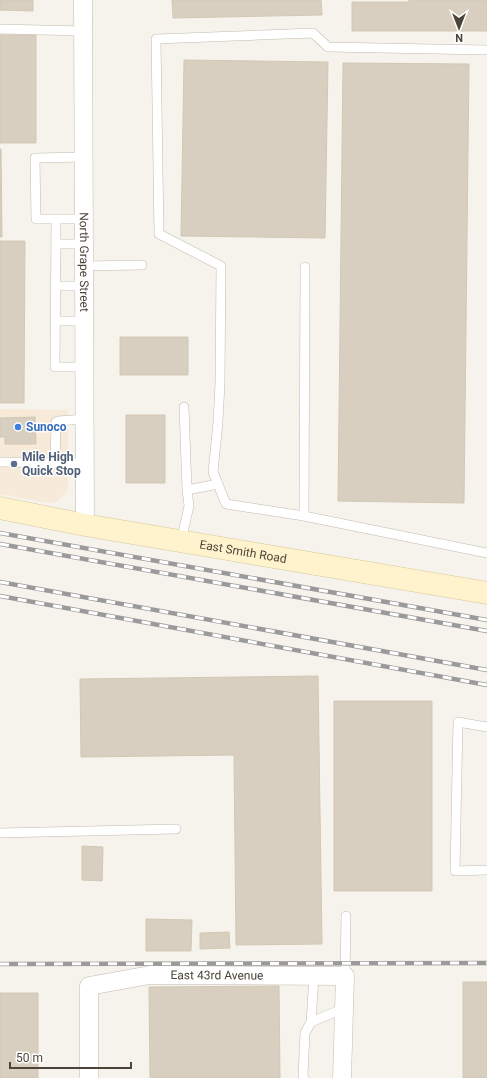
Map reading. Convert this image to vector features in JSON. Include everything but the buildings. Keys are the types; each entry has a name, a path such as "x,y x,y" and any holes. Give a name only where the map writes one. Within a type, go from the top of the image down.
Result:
{"street":[{"name":"North Grape Street","path":"83,0 85,525"},
{"name":"East Smith Road","path":"0,508 85,525 487,593"},
{"name":"East 43rd Avenue","path":"89,1078 89,986 150,975 345,976"},
{"path":"342,1078 345,976"}],"lane":[{"path":"0,29 83,31"},
{"path":"487,50 328,47 313,33 156,39 159,234 221,266 220,383 213,472 226,504 304,516 487,553"},
{"path":"83,157 35,158 36,219 84,219"},
{"path":"56,219 55,367 84,367"},
{"path":"56,244 84,244"},
{"path":"84,266 142,265"},
{"path":"304,516 305,267"},
{"path":"55,286 84,286"},
{"path":"55,321 84,320"},
{"path":"181,541 189,506 184,407"},
{"path":"55,463 56,422 58,420 85,419"},
{"path":"0,462 85,463"},
{"path":"187,490 218,484"},
{"path":"487,727 458,722 455,871 487,870"},
{"path":"0,833 176,829"},
{"path":"345,976 346,916"},
{"path":"304,1078 305,1033 311,1022 314,976"},
{"path":"311,1022 345,1008"}],"shaded area":[{"path":"0,409 68,410 68,485 66,493 56,502 47,503 0,494"}],"railway":[{"path":"0,533 487,620"},
{"path":"0,544 487,631"},
{"path":"0,582 487,670"},
{"path":"0,596 487,685"},
{"path":"0,964 487,963"}],"place":[{"name":"Sunoco","path":"18,427"},
{"name":"Mile High Quick Stop","path":"14,464"}]}
